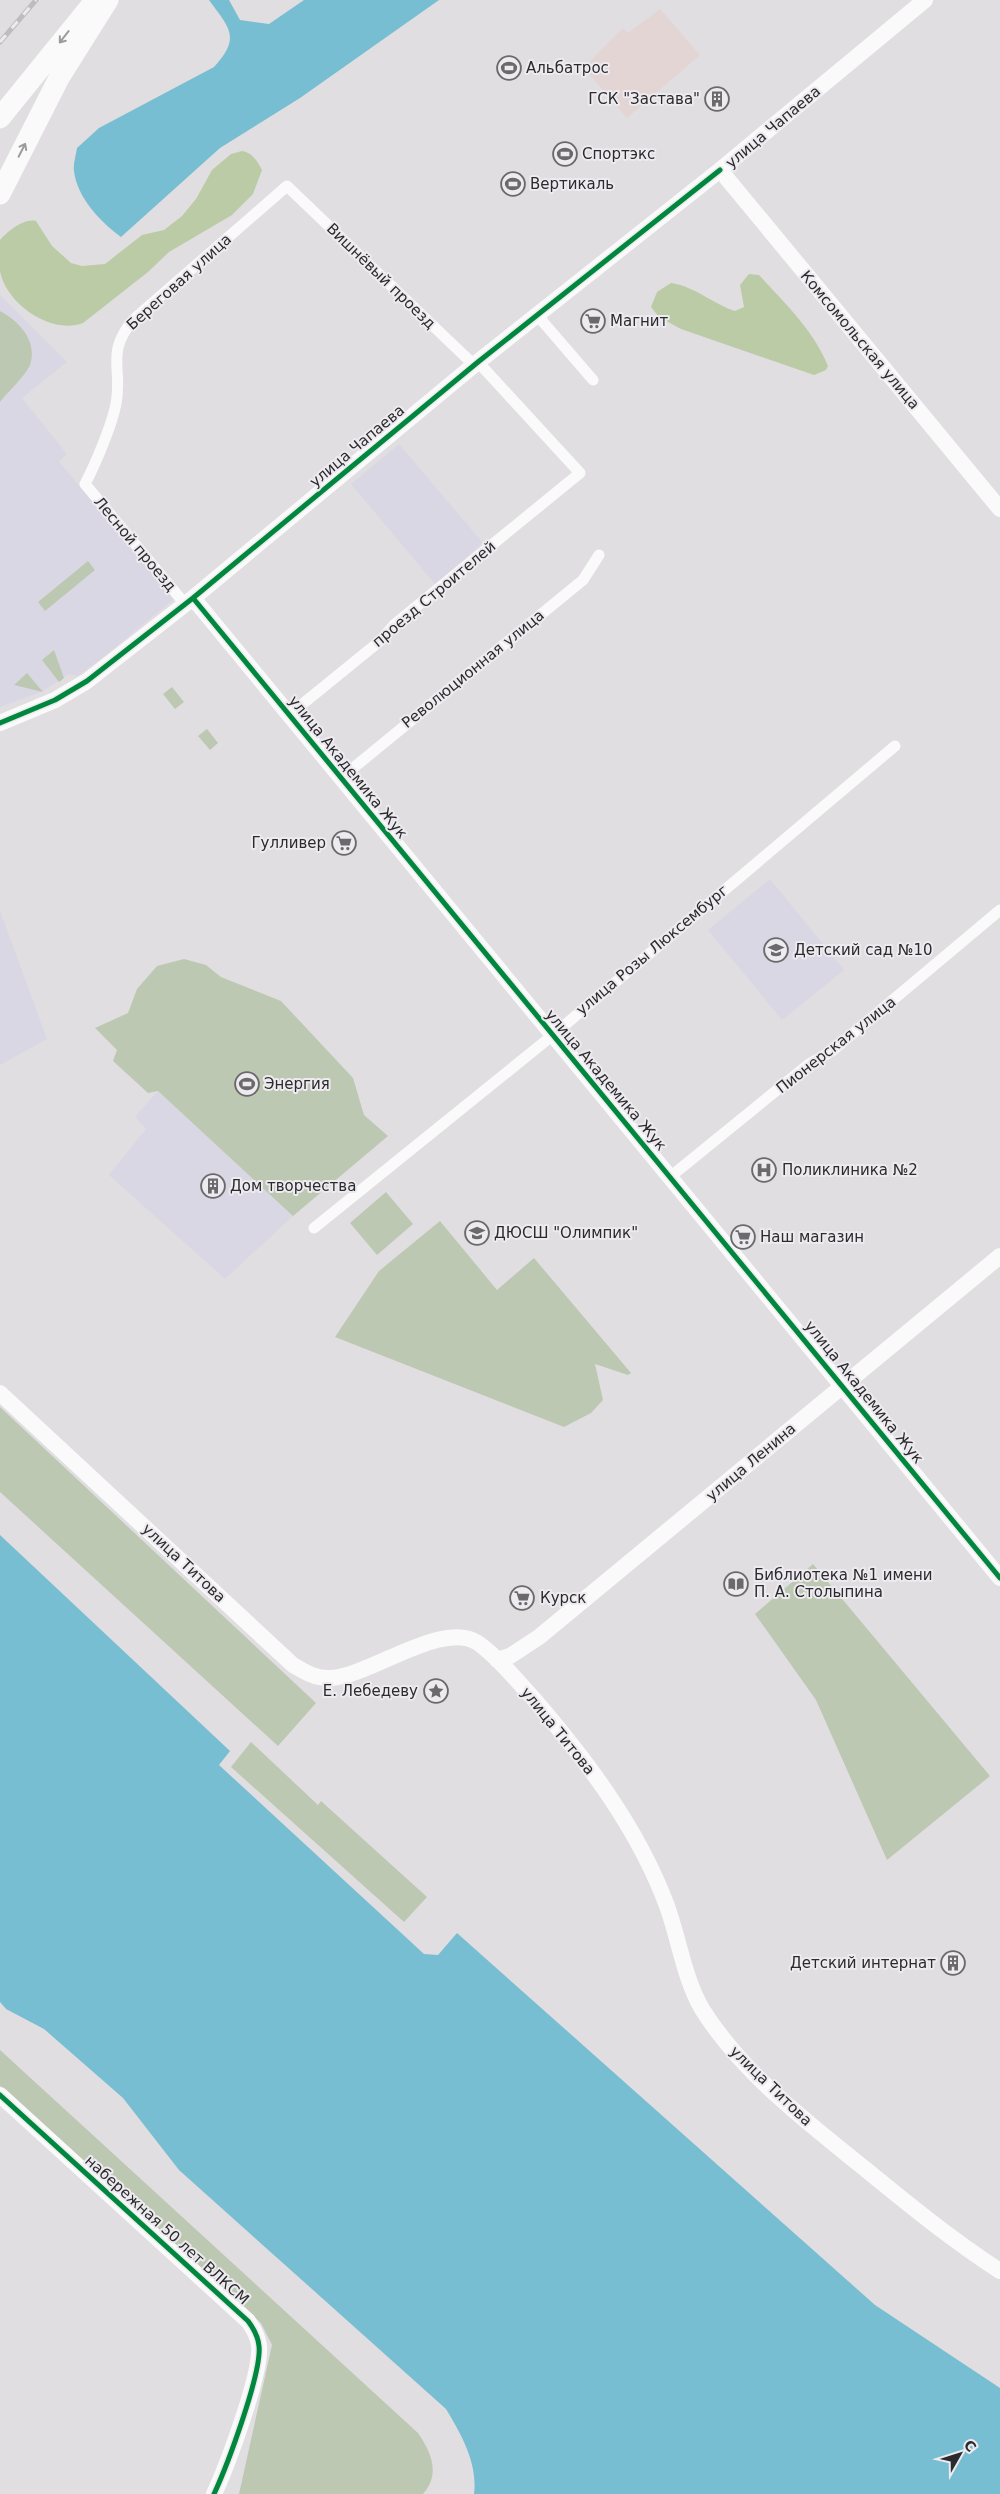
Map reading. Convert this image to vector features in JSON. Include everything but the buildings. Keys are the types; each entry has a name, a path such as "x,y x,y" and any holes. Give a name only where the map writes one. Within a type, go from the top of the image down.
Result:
{"highway":[{"path":"0,118 96,0"},
{"path":"0,194 59,78 108,0"}],"main road":[{"name":"улица Чапаева","path":"0,723 55,700 87,681 189,601 476,363 720,170 925,0"},
{"name":"Комсомольская улица","path":"720,170 1000,509"},
{"name":"улица Академика Жук","path":"189,601 289,715 1000,1578"},
{"name":"улица Ленина","path":"497,1660 510,1656 538,1637 686,1517 1000,1256"},
{"name":"улица Титова","path":"0,1393 293,1665 312,1676 332,1678 354,1672 409,1649 455,1637 475,1641 497,1660 576,1750 611,1797 637,1839 667,1907 697,1999 720,2035 745,2065 814,2128 939,2229 1000,2271"},
{"name":"набережная 50 лет ВЛКСМ","path":"0,2095 248,2321 256,2334 259,2348 253,2380 232,2450 214,2494"}],"street":[{"name":"Вишнёвый проезд","path":"287,186 476,363 580,473"},
{"name":"Береговая улица","path":"85,484 116,405 117,346 122,332 133,320 287,186"},
{"path":"537,315 592,380"},
{"name":"проезд Строителей","path":"289,715 380,641 395,624 580,473"},
{"name":"Лесной проезд","path":"85,484 189,601"},
{"name":"Революционная улица","path":"341,778 582,580 599,555"},
{"name":"улица Розы Люксембург","path":"314,1228 553,1035 895,746"},
{"name":"Пионерская улица","path":"670,1177 809,1064 832,1051 1000,910"}],"shaded area":[{"path":"660,9 700,55 627,118 585,69 588,67 586,65 623,28 628,33"},
{"path":"0,295 67,362 22,398 67,454 59,462 175,598 101,659 77,676 69,674 41,692 0,707"},
{"path":"399,444 483,543 435,584 351,484"},
{"name":"Детский сад №10","path":"770,879 844,970 782,1020 708,930"},
{"path":"0,911 47,1039 0,1065"},
{"path":"158,1091 293,1216 225,1279 109,1175 146,1129 135,1117"}],"green space":[{"path":"242,151 252,156 262,170 253,194 232,215 169,252 148,272 83,323 70,326 44,321 20,305 11,295 0,271 0,240 16,226 26,221 36,221 52,246 71,263 82,266 105,264 142,235 164,230 182,216 196,199 212,170 231,154"},
{"path":"749,274 759,275 807,329 822,353 828,366 826,370 814,375 681,329 659,317 651,307 657,292 671,283 696,291 735,311 744,307 740,285"},
{"path":"0,311 14,320 25,333 29,340 32,356 28,369 0,402"},
{"path":"88,561 95,570 45,611 38,602"},
{"path":"54,650 64,678 59,682 42,660"},
{"path":"27,673 43,692 14,685"},
{"path":"172,687 184,702 175,709 163,694"},
{"path":"207,729 218,743 210,750 198,736"},
{"name":"Энергия","path":"184,959 206,965 221,977 281,1001 353,1078 364,1115 388,1136 293,1216 158,1091 148,1093 113,1061 117,1050 95,1028 128,1013 137,989 157,966"},
{"path":"386,1192 413,1224 377,1255 350,1223"},
{"path":"440,1221 497,1290 534,1258 631,1373 628,1375 595,1364 603,1400 591,1413 564,1427 335,1337 379,1271"},
{"path":"0,1407 316,1703 278,1746 0,1492"},
{"path":"813,1564 990,1776 887,1860 816,1700 755,1614"},
{"path":"251,1742 318,1805 321,1801 427,1897 404,1922 231,1767"},
{"path":"0,2050 418,2433 430,2455 433,2471 432,2479 423,2494 239,2494 272,2345 261,2323 0,2086"}],"water":[{"path":"209,0 229,0 240,20 269,24 304,0 439,0 300,98 220,148 121,237 98,217 80,191 74,168 77,148 99,128 214,67 228,48 230,33"},
{"path":"0,1535 230,1751 219,1765 424,1954 438,1955 457,1933 875,2305 1000,2388 1000,2494 474,2494 475,2482 471,2460 463,2439 446,2409 179,2170 123,2098 44,2029 6,2009 0,2002"}],"railway":[{"path":"0,42 36,0"}],"cycle path":[{"path":"0,723 55,700 87,681 193,598 478,362 720,170"},
{"path":"193,598 1000,1578"},
{"path":"0,2095 248,2321 254,2330 259,2346 255,2377 235,2442 214,2494"}],"place":[{"name":"Альбатрос","path":"509,68"},
{"name":"ГСК \"Застава\"","path":"717,99"},
{"name":"Спортэкс","path":"565,154"},
{"name":"Вертикаль","path":"513,184"},
{"name":"Магнит","path":"593,321"},
{"name":"Гулливер","path":"344,843"},
{"name":"Детский сад №10","path":"776,950"},
{"name":"Энергия","path":"247,1084"},
{"name":"Поликлиника №2","path":"764,1170"},
{"name":"Дом творчества","path":"213,1186"},
{"name":"ДЮСШ \"Олимпик\"","path":"477,1233"},
{"name":"Наш магазин","path":"743,1237"},
{"name":"Библиотека №1 имени П. А. Столыпина","path":"736,1584"},
{"name":"Курск","path":"522,1598"},
{"name":"Е. Лебедеву","path":"436,1691"},
{"name":"Детский интернат","path":"953,1963"}]}
